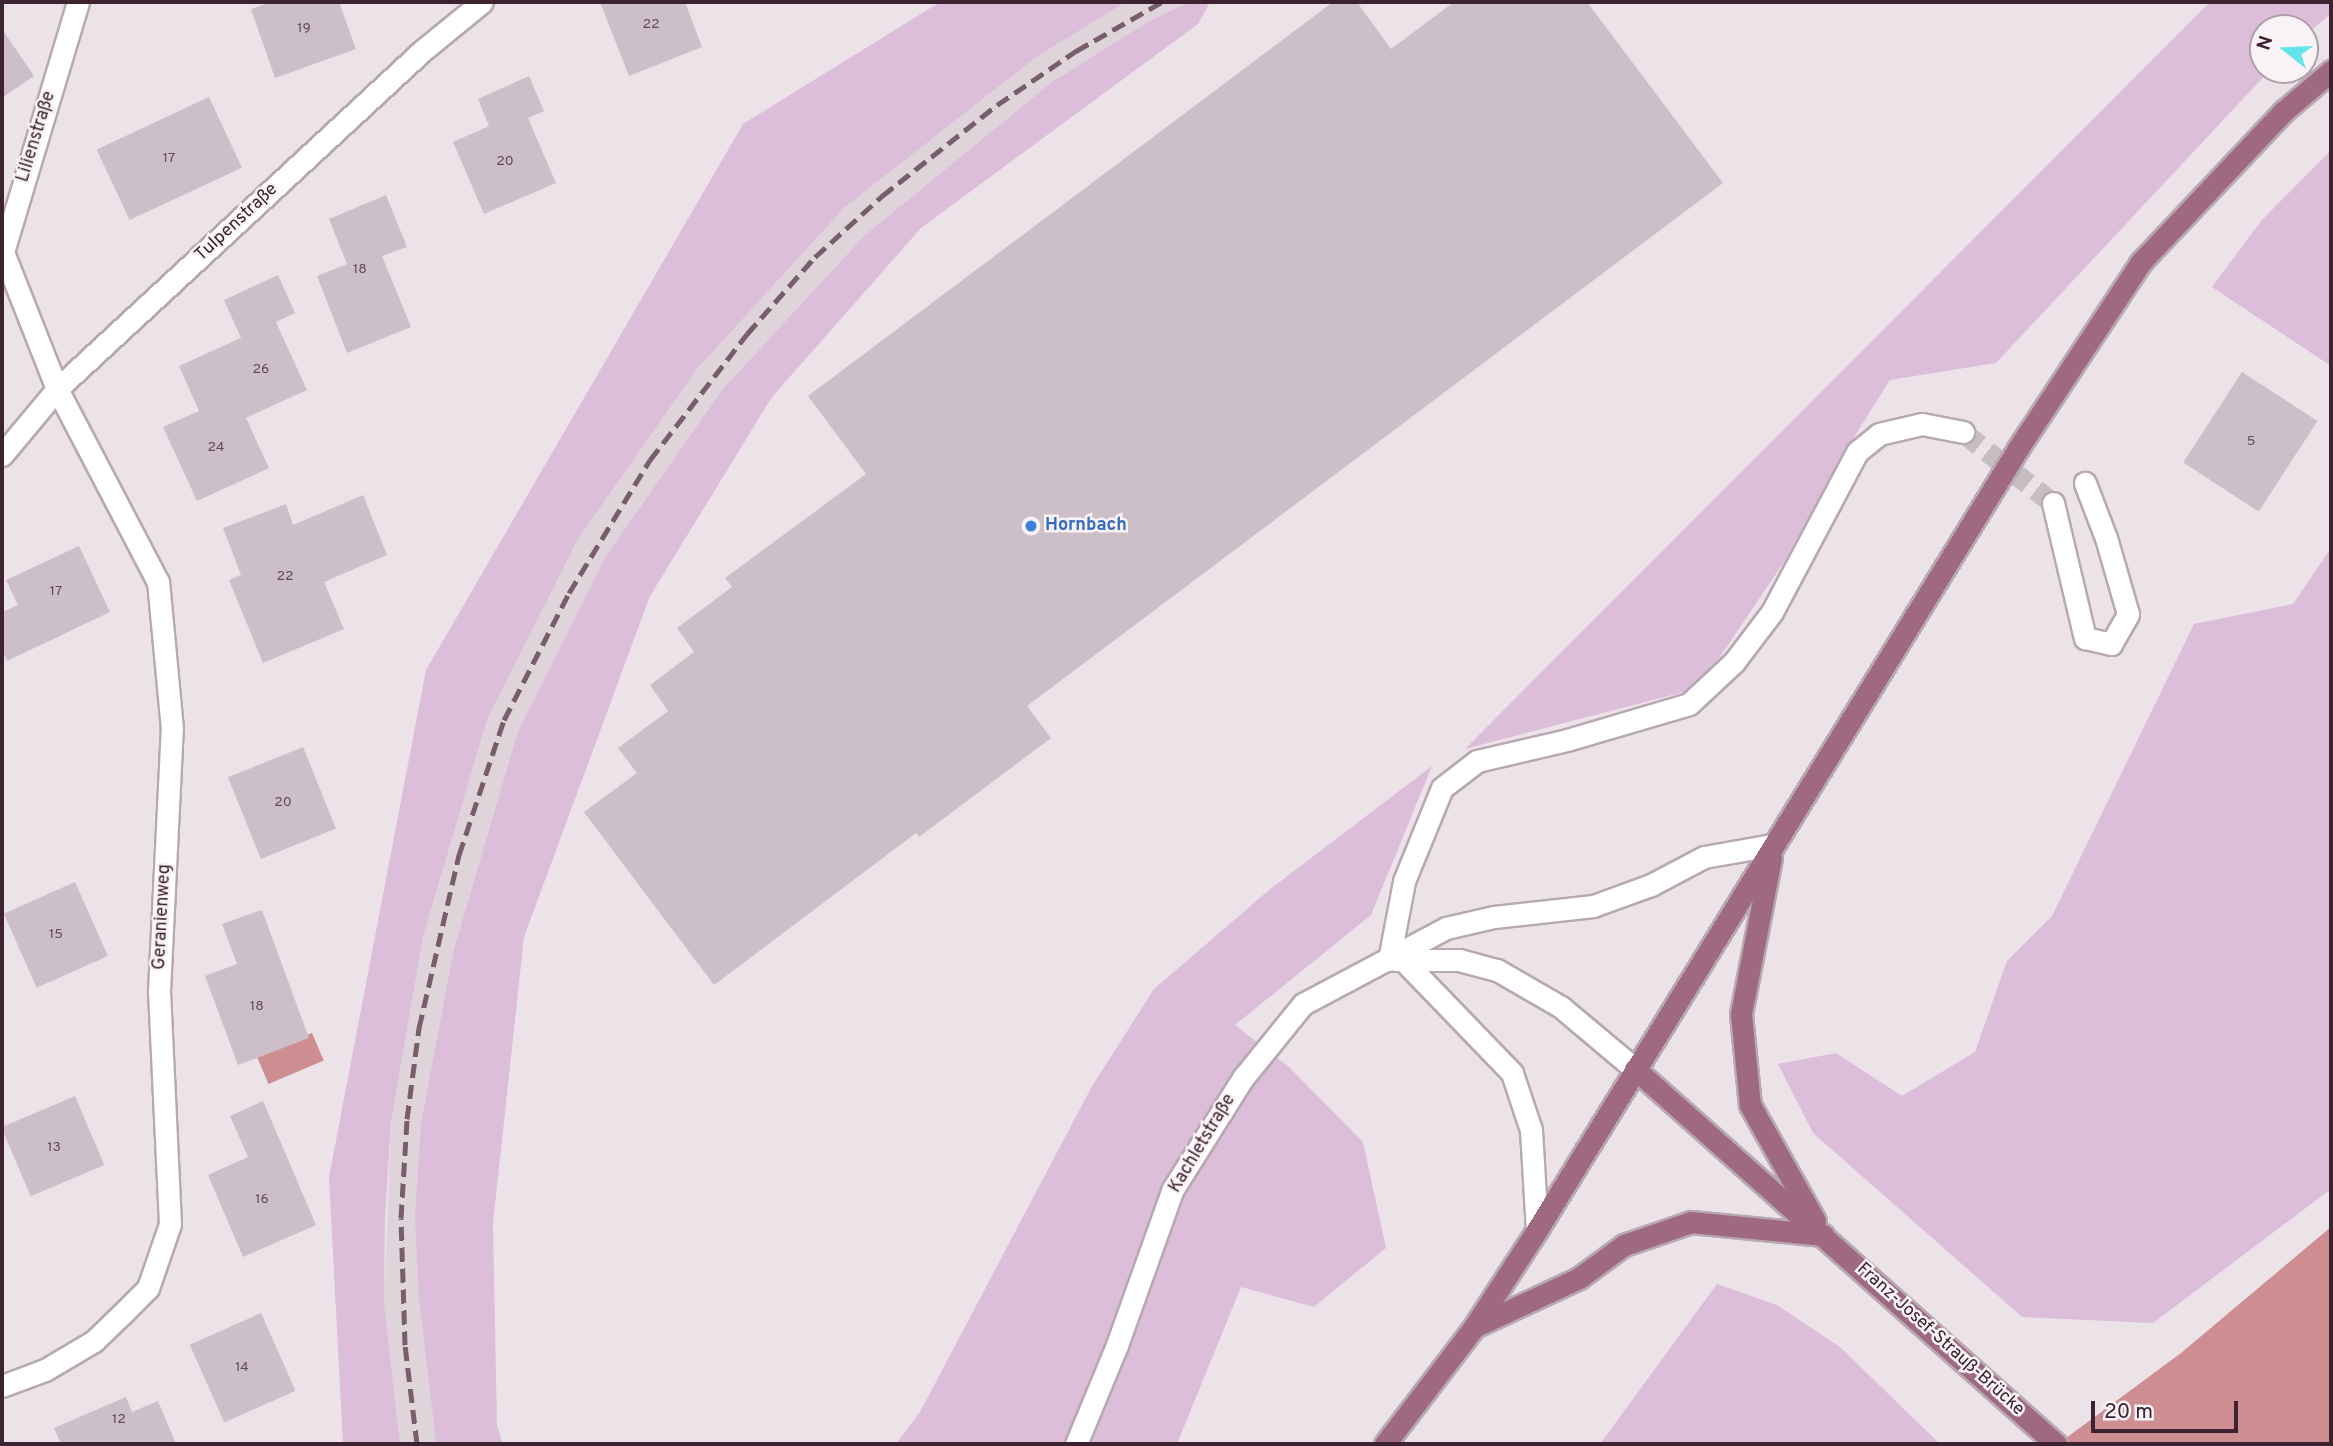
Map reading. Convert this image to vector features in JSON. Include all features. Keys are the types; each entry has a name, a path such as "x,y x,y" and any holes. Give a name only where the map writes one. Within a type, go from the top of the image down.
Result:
{"main road":[{"path":"1385,1444 1474,1327 1537,1230 2019,447 2141,262 2284,111 2331,71"},
{"path":"1773,845 1741,1014 1750,1105 1823,1236"},
{"name":"Franz-Josef-Strauß-Brücke","path":"1635,1069 2056,1444"},
{"path":"1474,1327 1579,1278 1624,1245 1691,1222 1823,1236"}],"street":[{"name":"Lilienstraße","path":"57,389 3,252 78,2"},
{"name":"Tulpenstraße","path":"2,455 57,389 422,51 482,2"},
{"name":"Geranienweg","path":"2,1386 45,1370 94,1341 112,1324 148,1288 170,1224 159,991 172,729 158,582 57,389"},
{"path":"1396,960 1404,881 1442,788 1477,761 1567,740 1689,704 1734,662 1772,612 1857,452 1879,434 1922,424 1963,432"},
{"path":"2053,503 2085,638 2111,645 2128,614 2106,538 2085,483"},
{"path":"1396,960 1446,928 1494,917 1593,906 1651,885 1704,857 1773,845"},
{"path":"1396,960 1513,1073 1531,1130 1537,1230"},
{"name":"Kachletstraße","path":"1076,1444 1117,1345 1173,1189 1243,1078 1303,1004 1396,960 1459,960 1497,970 1561,1007 1635,1069"}],"shaded area":[{"path":"940,2 1126,2 1036,57 845,207 697,369 578,539 487,720 423,937 391,1122 385,1219 384,1303 400,1444 343,1444 329,1177 426,670 743,124"},
{"path":"1126,2 1189,2 1146,23 1052,82 864,236 722,390 606,556 518,731 454,949 421,1122 419,1299 436,1444 400,1444 384,1303 391,1122 423,937 487,720 578,539 697,369 845,207 1036,56"},
{"path":"1189,2 1210,2 1198,24 921,228 772,397 650,596 524,937 493,1223 497,1426 503,1444 436,1444 419,1299 415,1218 421,1122 454,949 518,731 606,556 722,390 864,236 1052,82 1146,23"},
{"path":"2210,2 2331,2 2331,14 2319,24 2319,14 2249,14 2249,84 2257,84 1996,363 1890,380 1839,461 1784,562 1699,688 1465,749"},
{"path":"2331,150 2331,366 2212,287 2261,221"},
{"path":"2331,548 2331,1189 2153,1323 2022,1317 1813,1133 1778,1064 1836,1053 1902,1096 1975,1052 2007,961 2052,916 2194,624 2293,604"},
{"path":"1432,766 1371,915 1235,1025 1290,1068 1363,1142 1386,1248 1314,1307 1241,1287 1177,1444 896,1444 920,1412 1091,1088 1154,989 1269,890"},
{"path":"312,1033 324,1061 268,1084 257,1056"},
{"path":"2331,1227 2331,1444 2058,1444 2181,1353"},
{"path":"1717,1284 1777,1305 1840,1347 1940,1444 1600,1444"}],"building":[{"path":"271,2 339,2 356,49 275,78 251,9"},
{"path":"600,2 685,2 702,47 629,76"},
{"name":"Hornbach","path":"1333,2 1357,2 1391,49 1454,2 1587,2 1723,183 1027,706 1051,738 919,837 916,833 714,985 584,812 637,773 618,748 668,711 650,685 694,652 677,628 732,587 725,578 866,474 808,396"},
{"path":"2,29 34,76 2,98"},
{"path":"529,76 544,111 528,118 556,183 484,214 453,142 489,126 478,99"},
{"path":"209,97 242,168 130,220 97,149"},
{"path":"386,195 407,247 382,256 411,327 347,353 317,276 347,264 329,219"},
{"path":"278,275 295,313 276,322 307,390 246,418 269,468 197,501 163,427 199,411 179,366 241,338 224,300"},
{"path":"2242,372 2317,421 2259,512 2183,463"},
{"path":"363,495 387,555 324,582 344,629 263,663 229,580 241,575 223,528 286,504 293,525"},
{"path":"79,546 110,612 7,661 2,649 2,612 18,605 6,580"},
{"path":"303,747 336,829 261,859 228,777"},
{"path":"75,882 108,956 37,988 4,914"},
{"path":"262,910 309,1038 238,1065 205,976 237,964 222,924"},
{"path":"75,1096 104,1165 31,1196 2,1127"},
{"path":"263,1101 316,1225 243,1257 208,1175 248,1157 230,1116"},
{"path":"261,1313 296,1391 224,1422 190,1345"},
{"path":"126,1397 132,1412 158,1401 176,1444 61,1444 54,1428"}],"tunnel":[{"path":"1963,432 2053,503"}],"railway":[{"path":"417,1444 405,1345 401,1218 407,1119 419,1028 459,855 504,720 569,593 650,460 747,334 815,257 882,196 997,105 1076,51 1162,2"}],"place":[{"name":"Hornbach","path":"1031,526"}]}
